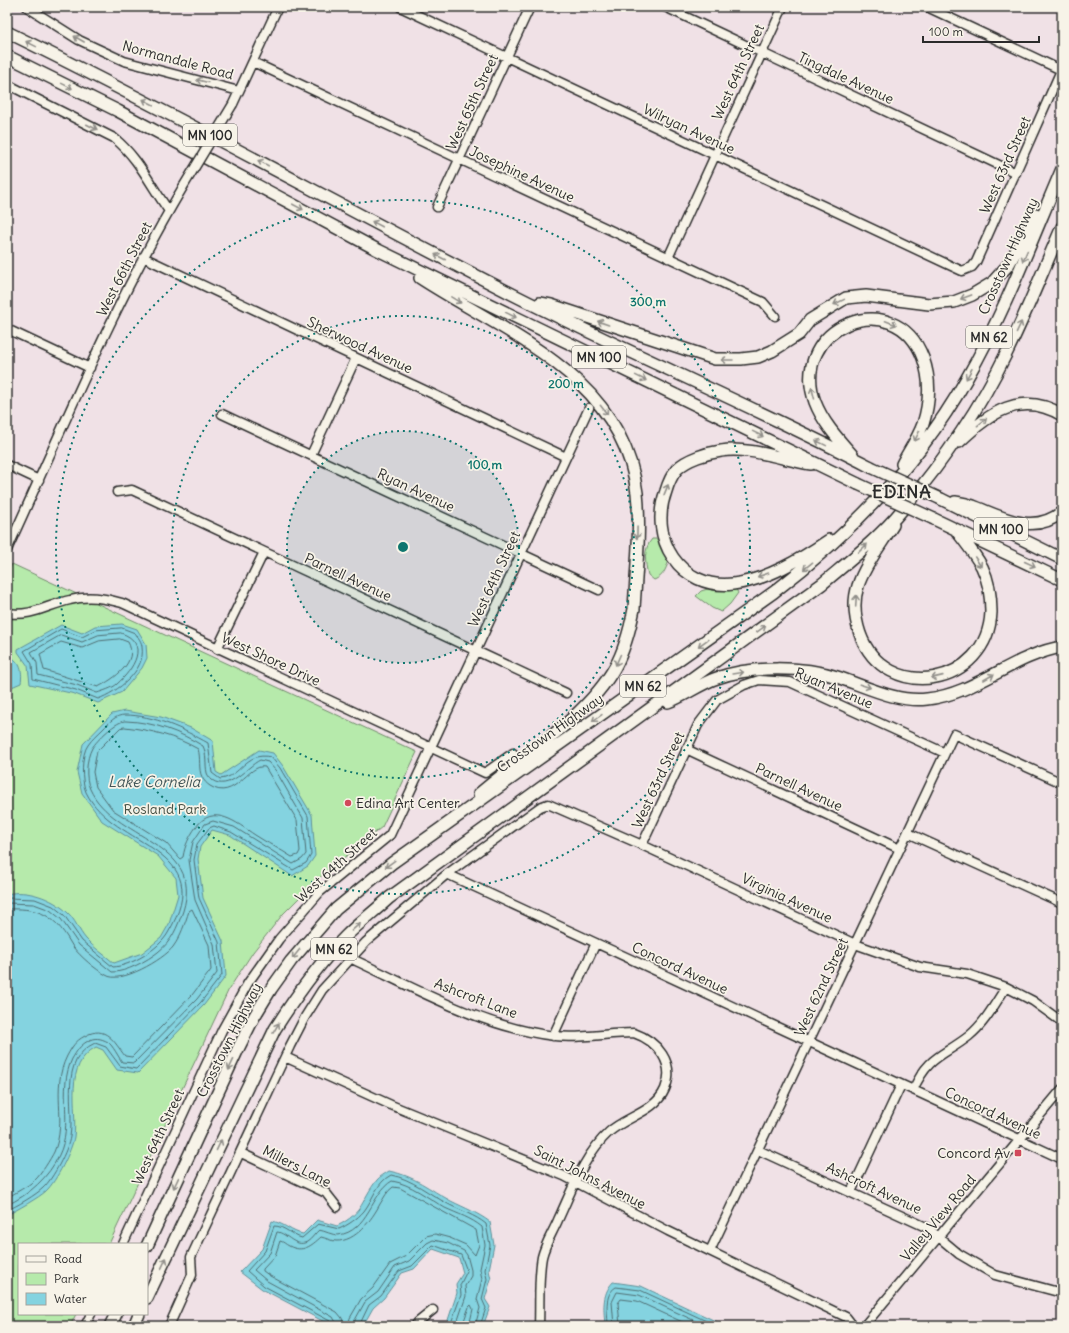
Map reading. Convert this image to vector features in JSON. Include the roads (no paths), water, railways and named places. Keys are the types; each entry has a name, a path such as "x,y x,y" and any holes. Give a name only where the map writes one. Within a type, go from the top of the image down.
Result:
{"highway":[{"name":"MN 100","path":"7,32 106,80 412,243 527,302 856,460 941,499 1062,559"},
{"name":"MN 100","path":"7,56 118,111 376,249 822,465 858,484 1062,580"},
{"path":"527,302 551,305 715,360 758,357 785,344 799,334 810,320 846,298 866,296 929,304 954,302 981,290 996,279 1013,258 1062,168"},
{"name":"Crosstown Highway","path":"148,1244 254,1017 271,988 290,961 336,909 363,885 774,592 818,558 858,521 888,488 932,433 967,379 1007,299 1062,168"},
{"name":"MN 62","path":"148,1296 275,1029 314,971 346,936 390,898 822,584 852,558 901,511 934,469 968,421 1007,352 1062,226"},
{"path":"376,249 430,284 524,340 559,365 587,390 608,415 621,438 628,454 637,492 634,609 626,640 615,666 600,689 575,716 422,842"},
{"path":"856,460 829,428 821,414 812,394 810,383 811,371 818,348 826,338 838,328 858,320 883,320 895,324 908,333 916,344 927,369 930,384 923,424 888,488"},
{"path":"934,469 960,441 983,420 1010,406 1016,404 1038,404 1062,415"},
{"path":"822,465 752,452 723,450 691,460 677,470 668,485 660,504 662,538 671,555 680,566 692,576 704,582 734,584 787,567 858,521"},
{"path":"941,499 973,506 988,514 1017,522 1038,523 1062,512"},
{"path":"901,511 858,584 855,606 860,631 869,650 882,665 901,675 920,679 949,673 972,659 984,640 990,618 990,589 982,567 956,530"},
{"path":"651,709 672,701 716,678 767,669 792,669 818,672 908,700 928,699 961,691 1022,659 1062,647"},
{"path":"110,1326 116,1315"},
{"path":"134,1326 139,1315"}],"street":[{"name":"Normandale Road","path":"27,7 79,40 124,61 239,91"},
{"name":"West 66th Street","path":"7,550 90,368 143,257 168,211 233,104 278,7"},
{"name":"Wilryan Avenue","path":"400,7 959,270 968,269"},
{"name":"West 65th Street","path":"437,207 530,7"},
{"name":"Tingdale Avenue","path":"665,7 1016,173"},
{"name":"West 64th Street","path":"668,258 783,7"},
{"path":"928,7 1062,69"},
{"name":"Josephine Avenue","path":"253,62 763,302 775,316"},
{"name":"West 63rd Street","path":"968,269 976,262 1062,69"},
{"path":"7,84 118,141 127,148 137,160 168,211"},
{"name":"Sherwood Avenue","path":"143,257 566,456"},
{"path":"7,329 90,368"},
{"path":"311,455 356,358"},
{"name":"West 64th Street","path":"123,1243 222,1030 248,983 279,939 320,892 390,835 520,553 589,408"},
{"name":"Ryan Avenue","path":"222,414 598,590"},
{"path":"7,465 39,480"},
{"name":"Parnell Avenue","path":"117,492 132,490 566,693"},
{"path":"217,649 264,552"},
{"name":"West Shore Drive","path":"7,613 17,615 41,611 70,600 96,596 122,603 217,649 485,773 513,754"},
{"name":"Ryan Avenue","path":"698,725 706,712 717,700 730,691 744,684 759,680 780,680 805,687 945,753"},
{"name":"West 63rd Street","path":"642,845 698,725"},
{"name":"West 62nd Street","path":"710,1251 954,734 1062,783"},
{"name":"Parnell Avenue","path":"686,749 900,849"},
{"name":"Virginia Avenue","path":"447,874 540,807 548,804 642,845 855,944 920,967 967,974 1006,987 1033,1001 1062,1022"},
{"path":"908,832 1062,903"},
{"path":"169,1326 192,1275 191,1257 241,1153 285,1056 305,1017 319,995 350,958 366,942 447,874"},
{"name":"Concord Avenue","path":"447,874 1062,1159"},
{"path":"553,1036 596,943"},
{"name":"Ashcroft Lane","path":"350,958 481,1017 512,1027 553,1036 579,1037 634,1033 645,1037 655,1044 667,1064 668,1076 666,1088 660,1098 652,1107 627,1119 603,1138 593,1150 575,1182 543,1254 540,1268 539,1326"},
{"path":"912,1090 925,1068 934,1058 970,1035 982,1022 1006,987"},
{"name":"Saint Johns Avenue","path":"285,1056 391,1105 533,1162 575,1182 643,1219 846,1317 853,1326"},
{"path":"851,1192 901,1085"},
{"name":"Valley View Road","path":"864,1326 1062,1089"},
{"name":"Ashcroft Avenue","path":"758,1150 928,1228 959,1254 995,1275 1062,1293"},
{"name":"Millers Lane","path":"241,1153 326,1193 337,1207"},
{"path":"415,1326 433,1310"},
{"path":"85,1326 90,1315"}],"water":[{"path":"122,624 137,629 146,644 147,658 142,668 122,692 98,703 75,694 30,684 28,666 18,652 18,649 61,625 82,633 95,626"},
{"path":"7,655 15,660 20,666 22,678 21,683 7,689"},
{"name":"Lake Cornelia","path":"125,711 161,717 191,728 213,741 216,772 221,775 259,750 273,753 283,766 312,815 315,856 308,866 292,876 230,835 212,830 200,847 198,859 203,898 223,941 226,976 204,1005 138,1073 117,1070 103,1050 96,1047 86,1055 79,1064 76,1075 74,1088 74,1137 63,1166 50,1187 43,1194 7,1215 7,894 31,894 47,899 61,907 70,915 89,942 114,963 142,953 161,938 169,924 178,895 176,878 158,856 102,821 82,793 77,772 83,744 112,714"},
{"path":"389,1171 407,1176 422,1183 490,1222 494,1245 489,1270 491,1279 485,1299 490,1307 483,1326 446,1326 457,1293 456,1284 463,1273 459,1258 433,1249 414,1269 402,1273 384,1298 373,1308 364,1324 361,1326 332,1326 262,1289 240,1272 262,1249 272,1221 295,1232 303,1234 317,1220 337,1226 353,1216 377,1180"},
{"path":"613,1282 641,1286 726,1326 605,1326 605,1297"}],"place":[{"name":"Edina Art Center","path":"348,803"},
{"name":"Concord Av","path":"1018,1153"}],"district":[{"name":"EDINA","path":"902,491"}],"park label":[{"name":"Rosland Park","path":"165,809"}]}
